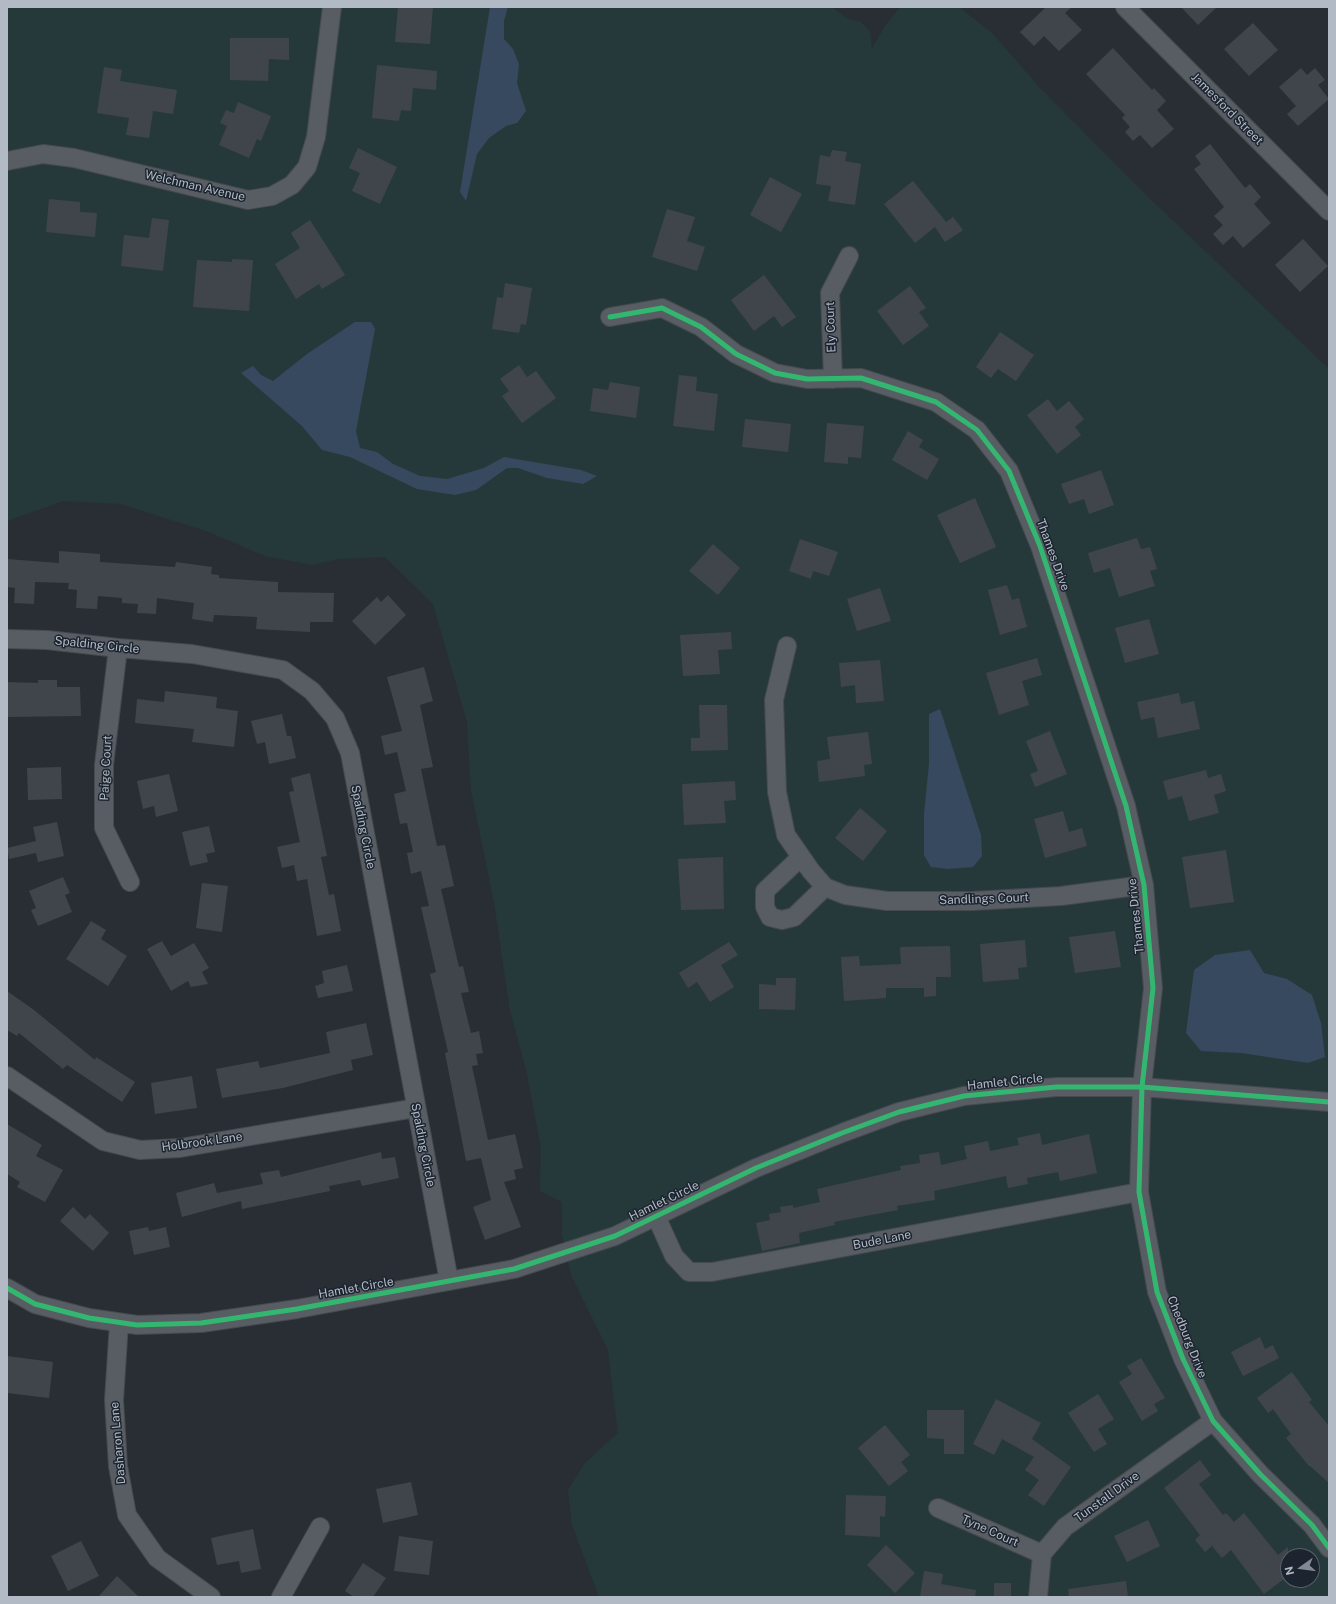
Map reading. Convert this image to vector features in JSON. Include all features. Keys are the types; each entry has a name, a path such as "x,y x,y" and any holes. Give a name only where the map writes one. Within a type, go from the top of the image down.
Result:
{"street":[{"name":"Welchman Avenue","path":"7,161 43,154 74,158 248,200 272,196 292,185 307,168 316,137 332,7"},
{"name":"Jamesford Street","path":"1125,7 1329,210"},
{"name":"Ely Court","path":"833,379 830,294 849,256"},
{"name":"Thames Drive","path":"610,317 662,308 701,327 736,354 775,373 807,379 861,378 936,402 977,430 1009,471 1040,546 1126,806 1144,885 1153,988 1142,1087"},
{"name":"Spalding Circle","path":"7,640 47,640 192,654 282,670 312,691 335,718 350,753 449,1281"},
{"name":"Sandlings Court","path":"787,646 774,700 777,792 786,835 801,857 825,887 845,895 887,901 973,901 1061,896 1144,885"},
{"name":"Paige Court","path":"118,648 104,765 104,828 130,882"},
{"path":"801,857 765,891 765,908 770,917 782,920 794,917 825,887"},
{"name":"Holbrook Lane","path":"7,1076 103,1141 140,1150 180,1148 416,1108"},
{"name":"Hamlet Circle","path":"7,1288 35,1304 89,1318 137,1325 201,1323 297,1309 514,1269 615,1236 756,1168 842,1133 899,1112 964,1096 1056,1087 1142,1087 1329,1102"},
{"name":"Chedburg Drive","path":"1142,1087 1139,1192 1158,1292 1184,1359 1213,1421 1260,1474 1312,1525 1329,1548"},
{"name":"Bude Lane","path":"656,1216 674,1256 689,1272 712,1272 1139,1192"},
{"name":"Dasharon Lane","path":"119,1323 114,1400 118,1466 127,1515 157,1558 211,1597"},
{"name":"Tunstall Drive","path":"1042,1554 1066,1527 1213,1421"},
{"name":"Tyne Court","path":"938,1508 1042,1554"},
{"path":"281,1597 320,1527"},
{"path":"1038,1597 1042,1554"}],"shaded area":[{"path":"7,7 832,7 846,18 861,22 870,32 872,49 885,26 900,7 959,7 993,34 1039,87 1147,196 1329,369 1329,1597 599,1597 572,1525 568,1490 585,1463 618,1433 608,1350 571,1275 562,1234 562,1202 540,1191 541,1148 527,1074 510,1010 494,902 471,790 467,722 433,604 385,557 338,559 312,565 265,556 209,532 121,504 63,501 7,521"}],"water":[{"path":"490,7 508,7 504,21 504,39 513,49 519,64 517,83 526,111 517,123 506,126 489,138 477,154 466,201 460,192"},
{"path":"355,322 371,322 375,329 356,431 360,448 377,452 393,464 420,476 447,479 484,468 504,457 581,470 597,476 583,484 547,478 518,468 507,468 476,490 455,495 417,489 350,457 322,450 302,426 241,373 253,366 261,375 273,381 307,354"},
{"path":"940,709 981,835 982,856 973,867 948,869 931,867 924,855 924,814 929,764 929,714"},
{"path":"1250,950 1264,973 1287,979 1312,995 1321,1023 1325,1057 1308,1063 1241,1053 1201,1051 1186,1033 1194,970 1215,955"}],"building":[{"path":"398,7 433,7 430,44 395,42"},
{"path":"1046,7 1072,7 1065,13 1082,30 1059,51 1044,36 1034,46 1020,32"},
{"path":"1181,7 1217,7 1198,25"},
{"path":"1253,23 1278,50 1249,76 1224,49"},
{"path":"230,38 289,38 289,60 269,59 268,81 230,80"},
{"path":"1113,48 1152,90 1154,88 1166,101 1157,110 1174,129 1152,148 1140,135 1133,141 1125,132 1130,127 1122,118 1125,115 1086,74"},
{"path":"377,65 437,71 436,90 413,88 411,111 401,110 399,121 372,118"},
{"path":"104,67 122,70 120,81 177,90 173,114 153,111 149,138 126,135 129,118 97,113"},
{"path":"1301,68 1307,75 1315,68 1325,80 1318,85 1329,99 1298,126 1287,114 1296,106 1279,87"},
{"path":"238,102 271,116 261,141 257,139 249,158 219,145 227,126 220,123 226,110 234,113"},
{"path":"1210,144 1245,188 1250,184 1261,197 1254,204 1271,223 1243,248 1233,236 1223,245 1213,234 1223,225 1214,216 1224,207 1194,169 1201,164 1195,156"},
{"path":"358,148 397,167 380,204 352,191 360,173 349,168"},
{"path":"832,150 847,152 845,161 861,164 855,205 828,201 831,186 816,184 820,155 830,157"},
{"path":"770,177 802,194 781,232 750,215"},
{"path":"913,181 946,222 953,217 963,230 945,242 935,227 915,243 884,204"},
{"path":"49,199 80,202 80,212 97,213 95,237 46,232"},
{"path":"667,209 695,217 687,241 705,247 697,271 652,257"},
{"path":"152,218 169,220 163,271 121,266 124,235 149,238"},
{"path":"310,220 345,275 322,289 319,284 296,299 275,264 300,248 291,233"},
{"path":"1303,239 1328,266 1300,292 1275,265"},
{"path":"232,259 253,260 249,311 193,307 197,260 232,262"},
{"path":"764,275 796,317 782,327 774,316 754,331 731,300"},
{"path":"505,283 532,288 526,325 521,324 519,333 492,329 497,297 503,298"},
{"path":"910,286 926,308 919,312 929,326 903,345 877,311"},
{"path":"1000,332 1034,355 1016,381 998,369 991,378 976,367"},
{"path":"519,365 527,377 536,371 556,398 522,423 502,396 509,391 500,379"},
{"path":"679,375 697,377 696,391 718,394 714,431 673,426"},
{"path":"610,382 640,387 636,418 590,411 593,388 608,390"},
{"path":"1048,399 1057,411 1069,401 1084,419 1075,427 1081,435 1057,454 1027,415"},
{"path":"745,419 791,424 788,452 742,447"},
{"path":"827,423 864,426 861,458 848,457 848,464 824,462"},
{"path":"908,431 923,440 919,447 939,459 927,480 892,460"},
{"path":"1101,470 1114,505 1089,514 1084,499 1069,504 1061,484"},
{"path":"975,498 996,547 960,563 937,515"},
{"path":"1137,538 1141,549 1150,547 1157,569 1150,571 1155,586 1119,597 1110,568 1094,573 1088,553"},
{"path":"800,539 838,552 829,576 813,571 811,579 789,571"},
{"path":"713,544 740,568 718,595 689,571"},
{"path":"59,551 100,554 100,562 175,567 176,562 212,567 211,574 219,575 219,578 278,582 278,592 334,593 333,622 310,622 310,632 256,629 257,617 214,615 213,622 192,619 194,603 157,598 156,614 137,613 138,604 122,603 122,598 98,596 97,609 76,608 77,590 68,589 69,583 35,582 34,604 14,603 15,588 7,587 7,559 59,563"},
{"path":"1007,585 1012,600 1019,598 1027,627 1000,635 988,590"},
{"path":"880,588 891,621 857,631 847,599"},
{"path":"388,595 406,615 375,645 352,621 377,597 381,602"},
{"path":"1149,619 1159,654 1125,663 1115,628"},
{"path":"731,632 732,649 718,650 720,674 683,676 680,635"},
{"path":"1037,658 1042,675 1022,681 1029,705 999,715 986,673"},
{"path":"880,660 884,701 856,703 855,685 841,687 839,663"},
{"path":"424,667 433,701 420,705 433,767 421,769 437,846 445,845 454,886 441,889 459,967 463,966 469,992 461,993 471,1033 479,1031 483,1053 476,1054 478,1065 472,1066 488,1140 515,1134 523,1168 514,1170 516,1179 504,1182 521,1227 485,1240 473,1207 491,1200 481,1158 466,1161 445,1053 448,1052 430,974 436,972 421,907 429,906 421,871 411,874 407,853 413,852 407,823 400,824 394,794 406,791 397,752 385,755 381,736 402,731 387,677"},
{"path":"38,680 57,680 57,687 80,687 81,716 7,717 7,682 38,683"},
{"path":"165,691 217,697 216,708 238,711 234,747 192,742 194,729 135,723 137,699 164,702"},
{"path":"1179,693 1181,704 1194,701 1200,729 1158,738 1154,717 1141,720 1137,702"},
{"path":"699,705 727,705 728,750 691,751 691,738 700,738"},
{"path":"282,714 287,736 291,736 296,758 269,764 265,742 257,744 251,721"},
{"path":"1050,731 1067,774 1035,787 1030,774 1038,771 1026,741"},
{"path":"868,732 872,764 864,765 865,776 819,782 817,761 830,759 827,737"},
{"path":"61,767 62,799 28,800 27,768"},
{"path":"1206,770 1208,778 1221,774 1226,791 1214,795 1219,813 1189,821 1182,796 1168,800 1163,781"},
{"path":"310,773 327,856 321,857 329,895 334,894 341,931 317,936 307,879 297,881 294,865 282,868 277,847 300,842 289,792 294,791 291,778"},
{"path":"169,774 178,811 156,817 154,806 143,809 137,781"},
{"path":"735,781 736,800 724,801 726,823 684,825 682,784"},
{"path":"860,808 887,831 863,861 835,838"},
{"path":"1063,811 1069,832 1082,828 1087,846 1045,858 1034,819"},
{"path":"57,822 64,856 38,862 36,853 9,859 7,848 36,841 33,827"},
{"path":"209,826 215,852 206,854 208,862 190,866 182,832"},
{"path":"1226,850 1234,902 1190,908 1182,857"},
{"path":"723,857 724,909 681,910 678,859"},
{"path":"63,877 70,893 65,895 72,912 38,926 31,910 36,908 29,891"},
{"path":"202,883 228,886 222,932 196,928"},
{"path":"91,921 106,930 101,939 127,956 108,986 66,959"},
{"path":"1115,931 1121,967 1075,973 1069,937"},
{"path":"1025,940 1027,967 1018,968 1019,979 983,982 980,944"},
{"path":"162,941 171,956 194,943 209,968 202,972 208,984 191,987 188,981 171,991 147,949"},
{"path":"729,942 738,955 721,965 734,987 710,1002 697,982 688,988 679,973"},
{"path":"950,946 951,977 936,977 936,996 924,997 924,988 886,988 886,998 844,1001 841,957 859,956 860,966 901,964 900,947"},
{"path":"347,965 353,991 318,998 315,986 324,983 322,971"},
{"path":"776,978 796,978 795,1010 759,1009 759,984 776,985"},
{"path":"7,991 34,1010 95,1060 96,1057 135,1082 122,1102 67,1065 63,1069 19,1033 17,1036 7,1030"},
{"path":"366,1023 373,1055 351,1060 353,1070 283,1088 222,1098 216,1069 258,1061 260,1068 330,1053 326,1032"},
{"path":"192,1076 197,1108 155,1114 151,1083"},
{"path":"7,1124 42,1145 36,1156 63,1170 45,1202 17,1187 20,1182 7,1174"},
{"path":"1040,1133 1042,1145 1089,1134 1097,1173 1060,1181 1058,1172 1027,1178 1028,1184 1008,1188 1006,1176 934,1191 935,1200 897,1206 898,1210 834,1222 835,1225 799,1233 800,1243 762,1251 756,1223 770,1220 769,1214 781,1212 780,1207 793,1205 793,1208 820,1202 817,1189 901,1170 900,1166 920,1163 919,1155 939,1152 941,1165 967,1159 964,1146 988,1141 990,1151 1019,1145 1017,1138"},
{"path":"381,1152 382,1159 395,1157 399,1178 362,1186 360,1180 329,1186 330,1191 242,1209 241,1201 182,1217 176,1193 214,1183 217,1193 263,1184 260,1173 279,1170 281,1177"},
{"path":"73,1207 85,1219 90,1214 109,1233 93,1251 60,1221"},
{"path":"148,1227 149,1231 166,1227 170,1247 134,1255 129,1231"},
{"path":"1260,1337 1265,1349 1273,1345 1279,1358 1243,1376 1231,1352"},
{"path":"7,1356 53,1362 49,1398 7,1393"},
{"path":"1141,1358 1165,1398 1154,1404 1158,1411 1142,1421 1119,1382 1132,1374 1127,1366"},
{"path":"1292,1372 1312,1400 1309,1402 1329,1426 1329,1483 1309,1466 1286,1438 1291,1434 1273,1409 1268,1413 1257,1398"},
{"path":"1098,1394 1114,1419 1098,1429 1107,1444 1094,1452 1068,1413"},
{"path":"996,1399 1041,1423 1032,1439 1071,1467 1044,1506 1028,1495 1039,1480 1025,1470 1034,1457 1002,1439 994,1455 973,1444"},
{"path":"927,1410 964,1410 964,1454 944,1454 944,1439 927,1438"},
{"path":"885,1425 910,1455 901,1462 908,1471 889,1486 858,1448"},
{"path":"1200,1460 1211,1475 1199,1484 1223,1515 1226,1513 1234,1522 1244,1513 1278,1555 1280,1553 1280,1582 1264,1594 1231,1550 1222,1558 1212,1546 1205,1552 1195,1540 1200,1535 1164,1488"},
{"path":"411,1482 418,1515 383,1523 376,1489"},
{"path":"846,1495 886,1496 885,1517 880,1516 880,1537 845,1535"},
{"path":"1148,1520 1160,1546 1127,1562 1114,1536"},
{"path":"253,1529 261,1569 241,1573 239,1561 217,1565 211,1538"},
{"path":"399,1536 433,1541 429,1575 394,1571"},
{"path":"81,1541 99,1576 68,1591 51,1556"},
{"path":"886,1545 915,1573 895,1593 867,1565"},
{"path":"363,1563 386,1578 373,1597 354,1597 345,1591"},
{"path":"924,1571 943,1574 941,1584 976,1590 975,1597 920,1597"},
{"path":"117,1576 139,1597 98,1597"},
{"path":"1126,1581 1128,1597 1069,1597 1068,1589"},
{"path":"994,1583 1011,1583 1011,1597 994,1597"}],"cycle path":[{"path":"610,317 662,308 701,327 736,354 775,373 807,379 861,378 936,402 977,430 1009,471 1040,546 1126,806 1144,885 1153,988 1142,1087 1139,1192 1157,1292 1183,1359 1213,1421 1260,1474 1312,1525 1329,1548"},
{"path":"7,1288 35,1304 89,1318 137,1325 201,1323 297,1309 514,1269 615,1236 756,1168 842,1133 899,1112 964,1096 1056,1087 1142,1087 1329,1102"}]}
